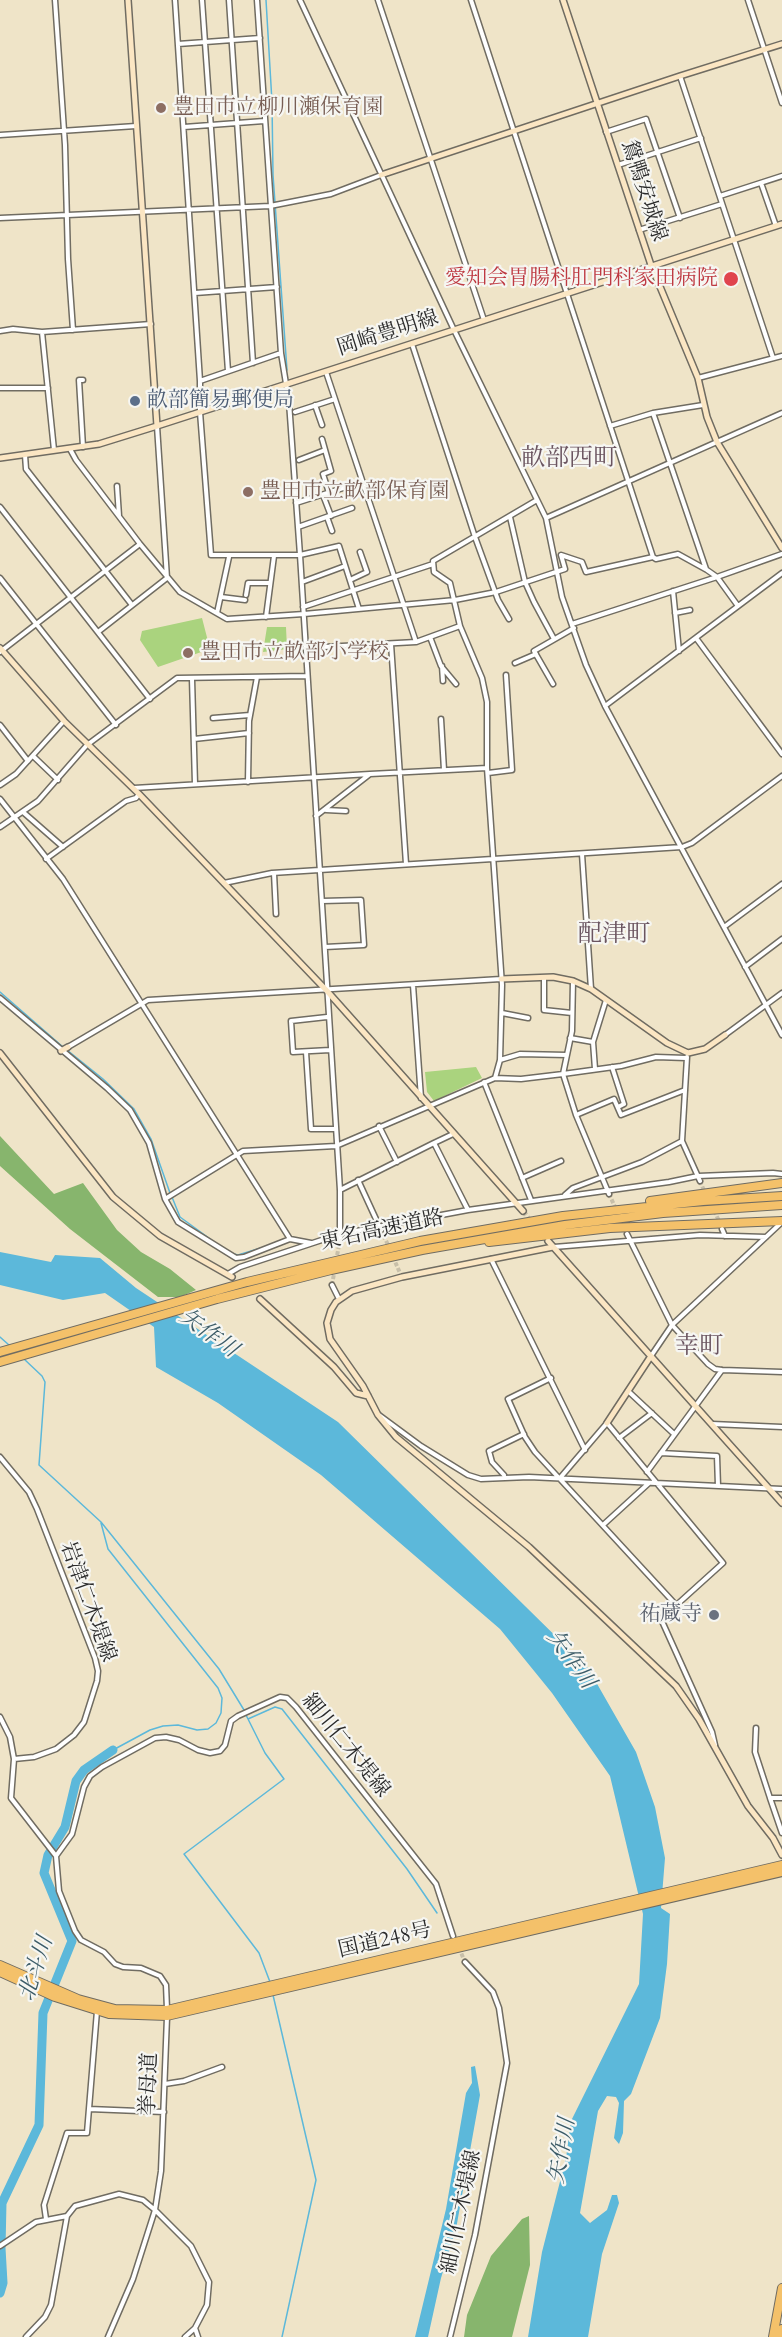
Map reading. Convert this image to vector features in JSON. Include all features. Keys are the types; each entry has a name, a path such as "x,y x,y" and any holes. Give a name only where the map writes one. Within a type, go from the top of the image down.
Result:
{"highway":[{"path":"563,1216 780,1183"},
{"name":"東名高速道路","path":"0,1352 209,1292 373,1251 493,1227 563,1216 703,1201 781,1196"},
{"name":"東名高速道路","path":"0,1362 217,1299 422,1250 575,1224 663,1213 781,1205"},
{"path":"422,1250 610,1228 779,1223"},
{"name":"国道248号","path":"475,1941 782,1865"},
{"name":"国道248号","path":"0,1965 56,1995 97,2011 109,2014 167,2013 782,1872"},
{"name":"国道248号","path":"0,1972 46,1990"},
{"name":"国道248号","path":"56,1995 115,2009 167,2013"},
{"path":"773,2337 782,2288"},
{"path":"781,2337 782,2329"}],"street":[{"path":"55,0 73,330"},
{"path":"128,0 152,324 167,578"},
{"path":"175,0 211,555 300,555 339,546 359,609"},
{"path":"202,0 228,371"},
{"path":"229,0 253,363"},
{"path":"257,0 281,352 289,402 302,582 306,676 325,947 327,1017 340,1190 340,1240"},
{"path":"300,0 454,330 546,518 562,597 586,664 605,706 782,1035"},
{"path":"378,0 484,320"},
{"path":"471,0 653,557"},
{"name":"鴛鴨安城線","path":"563,0 639,231 698,378 703,405 717,442 782,548"},
{"path":"748,0 782,103"},
{"path":"178,44 260,38"},
{"path":"0,218 270,206 332,194 381,175 597,103 782,44"},
{"path":"680,76 773,358"},
{"path":"606,132 646,119 680,218"},
{"path":"183,127 264,121"},
{"path":"0,135 136,126"},
{"path":"618,165 701,138"},
{"path":"720,196 782,176"},
{"path":"761,183 779,225"},
{"path":"639,231 722,204"},
{"name":"岡崎豊明線","path":"0,458 83,447 157,426 779,225"},
{"path":"195,293 277,287"},
{"path":"0,331 13,329 42,332 152,324"},
{"path":"42,332 54,452"},
{"path":"412,344 475,537 498,600 509,619"},
{"path":"200,381 281,352"},
{"path":"698,378 782,356"},
{"path":"326,372 416,642"},
{"path":"83,380 79,380 83,447"},
{"path":"0,388 48,388"},
{"path":"295,412 335,399"},
{"path":"315,405 322,425"},
{"path":"610,426 653,413 703,405"},
{"path":"653,413 707,570"},
{"path":"546,518 782,413"},
{"path":"322,439 331,471 322,474 329,493"},
{"path":"70,449 76,460 167,578 180,592 227,619 455,600 496,591 557,572 564,569 561,555 582,562 586,572 653,557 656,559 678,554 717,577 738,606"},
{"path":"299,460 325,450"},
{"path":"25,455 26,469 132,605"},
{"path":"296,503 362,482"},
{"path":"117,486 119,516"},
{"path":"323,495 332,531"},
{"path":"495,1078 500,1060 502,1013 488,770 487,702 482,678 460,626 450,583 434,572 433,561 537,500"},
{"path":"0,507 150,699"},
{"path":"298,527 352,508"},
{"path":"510,517 525,582 554,639"},
{"path":"140,544 1,650 64,721 139,794 327,991 523,1211"},
{"path":"350,580 367,572 360,552"},
{"path":"553,684 534,651 573,626 782,554"},
{"path":"217,613 229,556"},
{"path":"266,617 274,556"},
{"path":"303,607 433,564"},
{"path":"302,582 345,566"},
{"path":"605,706 782,573"},
{"path":"0,578 116,725"},
{"path":"98,632 167,578"},
{"path":"221,597 245,597 248,583 270,583"},
{"path":"673,591 678,651"},
{"path":"675,613 690,610"},
{"path":"305,648 416,642 460,626"},
{"path":"430,637 441,666 443,681"},
{"path":"696,638 782,754"},
{"path":"391,644 406,864"},
{"path":"515,663 536,654"},
{"path":"441,666 456,684"},
{"path":"133,788 401,771 512,770 506,675"},
{"path":"0,827 38,801 89,745 177,678 306,676"},
{"path":"248,782 250,715 256,677"},
{"path":"192,679 195,784"},
{"path":"213,718 250,715"},
{"path":"441,718 444,770"},
{"path":"0,784 16,774 64,721"},
{"path":"0,725 28,761"},
{"path":"194,738 249,733"},
{"path":"33,756 58,780"},
{"path":"316,817 370,774"},
{"path":"224,883 274,873 682,847 692,843 782,776"},
{"path":"46,859 139,794"},
{"path":"0,799 63,879 290,1239"},
{"path":"324,810 346,811"},
{"path":"23,813 63,846"},
{"path":"582,854 591,989"},
{"path":"274,873 276,914"},
{"path":"724,927 782,884"},
{"path":"322,901 361,900 364,945 325,947"},
{"path":"745,967 782,939"},
{"path":"544,978 544,1010 572,1013"},
{"path":"62,1051 148,1000 544,978 573,981 591,989 687,1055"},
{"path":"573,981 570,1038 563,1074 576,1115 608,1192"},
{"path":"413,985 422,1098"},
{"path":"165,1199 243,1151 336,1146 495,1078 563,1074 612,1067 656,1057 687,1055 705,1049 782,993"},
{"path":"0,998 130,1110 149,1143 165,1199 178,1222 236,1258 290,1239 312,1244"},
{"path":"595,1069 593,1042 606,999"},
{"path":"502,1013 528,1018"},
{"path":"327,1017 291,1021 293,1052 330,1050"},
{"path":"570,1038 593,1042"},
{"path":"306,1052 311,1130 335,1129"},
{"path":"0,1053 113,1197 160,1236 229,1276 240,1267 340,1234 468,1210 531,1200 608,1192 698,1176 782,1174"},
{"path":"500,1060 520,1054 567,1055"},
{"path":"687,1055 682,1141 700,1181"},
{"path":"612,1067 624,1104 618,1107"},
{"path":"484,1082 531,1200"},
{"path":"576,1115 615,1100 621,1115 685,1090"},
{"path":"380,1126 397,1162"},
{"path":"340,1190 453,1134"},
{"path":"564,1196 573,1188 642,1162 682,1141"},
{"path":"434,1143 468,1210"},
{"path":"522,1178 561,1161"},
{"path":"358,1180 381,1228"},
{"path":"560,1478 607,1423 672,1325 779,1223 782,1230"},
{"path":"722,1229 725,1236"},
{"path":"766,1237 629,1237 553,1247 401,1275 368,1285 339,1299 331,1310 327,1323 328,1334 335,1348 368,1396 378,1415 396,1437 529,1547 666,1676 689,1703 748,1806 773,1838 782,1855"},
{"path":"629,1237 672,1325 701,1357 715,1369 782,1371"},
{"path":"548,1241 782,1503"},
{"path":"491,1259 585,1450"},
{"path":"332,1285 339,1299"},
{"path":"260,1299 334,1367 356,1393 368,1396"},
{"path":"647,1472 722,1370"},
{"path":"550,1378 508,1399 534,1452 677,1605"},
{"path":"628,1391 674,1434"},
{"path":"619,1438 652,1413"},
{"path":"378,1415 421,1446 468,1475 487,1480 529,1477 782,1489"},
{"path":"607,1423 723,1563 661,1618 661,1624 712,1731 715,1745"},
{"path":"712,1424 782,1427"},
{"path":"504,1475 492,1462 489,1451 524,1434"},
{"path":"660,1453 717,1456 718,1486"},
{"name":"岩津仁木堤線","path":"0,1457 29,1492 37,1509 98,1671 97,1682 84,1722 74,1735 56,1749 34,1757 14,1760"},
{"path":"603,1525 649,1482"},
{"name":"細川仁木堤線","path":"56,1856 72,1834 84,1787 90,1776 102,1767 155,1738 166,1737 179,1740 198,1750 210,1753 220,1751 225,1745 231,1721 280,1697 287,1698 297,1707 436,1884 453,1936"},
{"path":"0,1717 10,1737 14,1760 11,1798 56,1856"},
{"path":"756,1728 755,1752 782,1833"},
{"path":"770,1798 782,1798"},
{"name":"挙母道","path":"56,1856 59,1891 81,1940 104,1952 115,1964 141,1968 160,1976 166,1984 164,2112 161,2171 155,2210 133,2279 108,2337"},
{"name":"細川仁木堤線","path":"450,2337 475,2235 507,2063 499,2008 493,1992 465,1962"},
{"path":"46,2219 44,2205 67,2133 87,2133 97,2011"},
{"path":"165,2084 184,2081 222,2067"},
{"path":"89,2109 164,2112"},
{"path":"26,2337 45,2318 51,2305 67,2216 75,2206 119,2194 143,2200 155,2210 191,2246 209,2282 207,2305 195,2328 186,2337"},
{"path":"0,2246 29,2225 46,2219 67,2216"},
{"path":"195,2328 198,2337"}],"green space":[{"path":"202,618 210,649 158,667 140,640 142,631"},
{"path":"267,627 286,627 287,649 263,652"},
{"path":"476,1067 482,1078 434,1101 427,1092 425,1072"},
{"path":"0,1136 54,1194 83,1183 117,1230 141,1252 170,1269 196,1290 180,1297 158,1297 70,1229 0,1166"},
{"path":"529,2216 530,2265 512,2337 464,2337 467,2315 491,2256 522,2219"}],"water":[{"name":"矢作川","path":"0,1252 51,1262 55,1255 100,1258 136,1288 338,1422 588,1668 636,1752 655,1807 665,1858 661,1908 670,1914 667,1964 660,2018 631,2094 624,2101 623,2133 619,2144 614,2138 619,2103 616,2097 607,2096 598,2111 580,2213 590,2223 607,2210 612,2195 617,2195 619,2203 602,2254 588,2337 528,2337 542,2252 566,2158 571,2121 639,1984 643,1914 610,1776 552,1693 500,1629 321,1475 218,1403 156,1367 154,1327 105,1293 63,1300 0,1285"},
{"path":"475,2066 480,2095 456,2229 441,2278 428,2337 415,2337 446,2209 466,2093 472,2083 471,2067"}],"waterway":[{"path":"266,0 272,102 273,175 287,370"},
{"path":"0,992 63,1047"},
{"path":"67,1050 103,1079 134,1109 151,1139 170,1193"},
{"path":"172,1197 180,1217 217,1244"},
{"path":"234,1254 238,1255 261,1248"},
{"path":"0,1337 9,1345"},
{"path":"24,1359 42,1376 45,1382 39,1465 101,1522 219,1669 244,1710"},
{"path":"101,1523 108,1549 218,1688 222,1698 221,1713 216,1723 208,1729 197,1730 178,1725 163,1726 150,1730 113,1750"},
{"path":"248,1719 275,1707 282,1709 407,1869 437,1913"},
{"path":"246,1715 265,1753 284,1779 184,1854 259,1953 270,1982"},
{"name":"北斗川","path":"0,2293 3,2283 2,2203 39,2125 43,2013 72,1941 44,1873 48,1855 65,1827 76,1781 84,1770 113,1750"},
{"path":"273,1995 316,2180 282,2337"}],"tunnel":[{"path":"700,1181 705,1193"},
{"path":"609,1194 616,1209"},
{"path":"709,1200 720,1223"},
{"path":"523,1211 533,1224"},
{"path":"381,1230 389,1247"},
{"path":"336,1261 340,1240"},
{"path":"393,1257 400,1273"},
{"path":"332,1285 335,1268"},
{"path":"459,1948 465,1962"}],"place":[{"name":"豊田市立柳川瀬保育園","path":"161,108"},
{"name":"愛知会胃腸科肛門科家田病院","path":"731,279"},
{"name":"畝部簡易郵便局","path":"135,401"},
{"name":"豊田市立畝部保育園","path":"248,492"},
{"name":"豊田市立畝部小学校","path":"188,653"},
{"name":"祐蔵寺","path":"714,1615"}],"district":[{"name":"畝部西町","path":"569,459"},
{"name":"配津町","path":"614,935"},
{"name":"幸町","path":"699,1347"}]}
